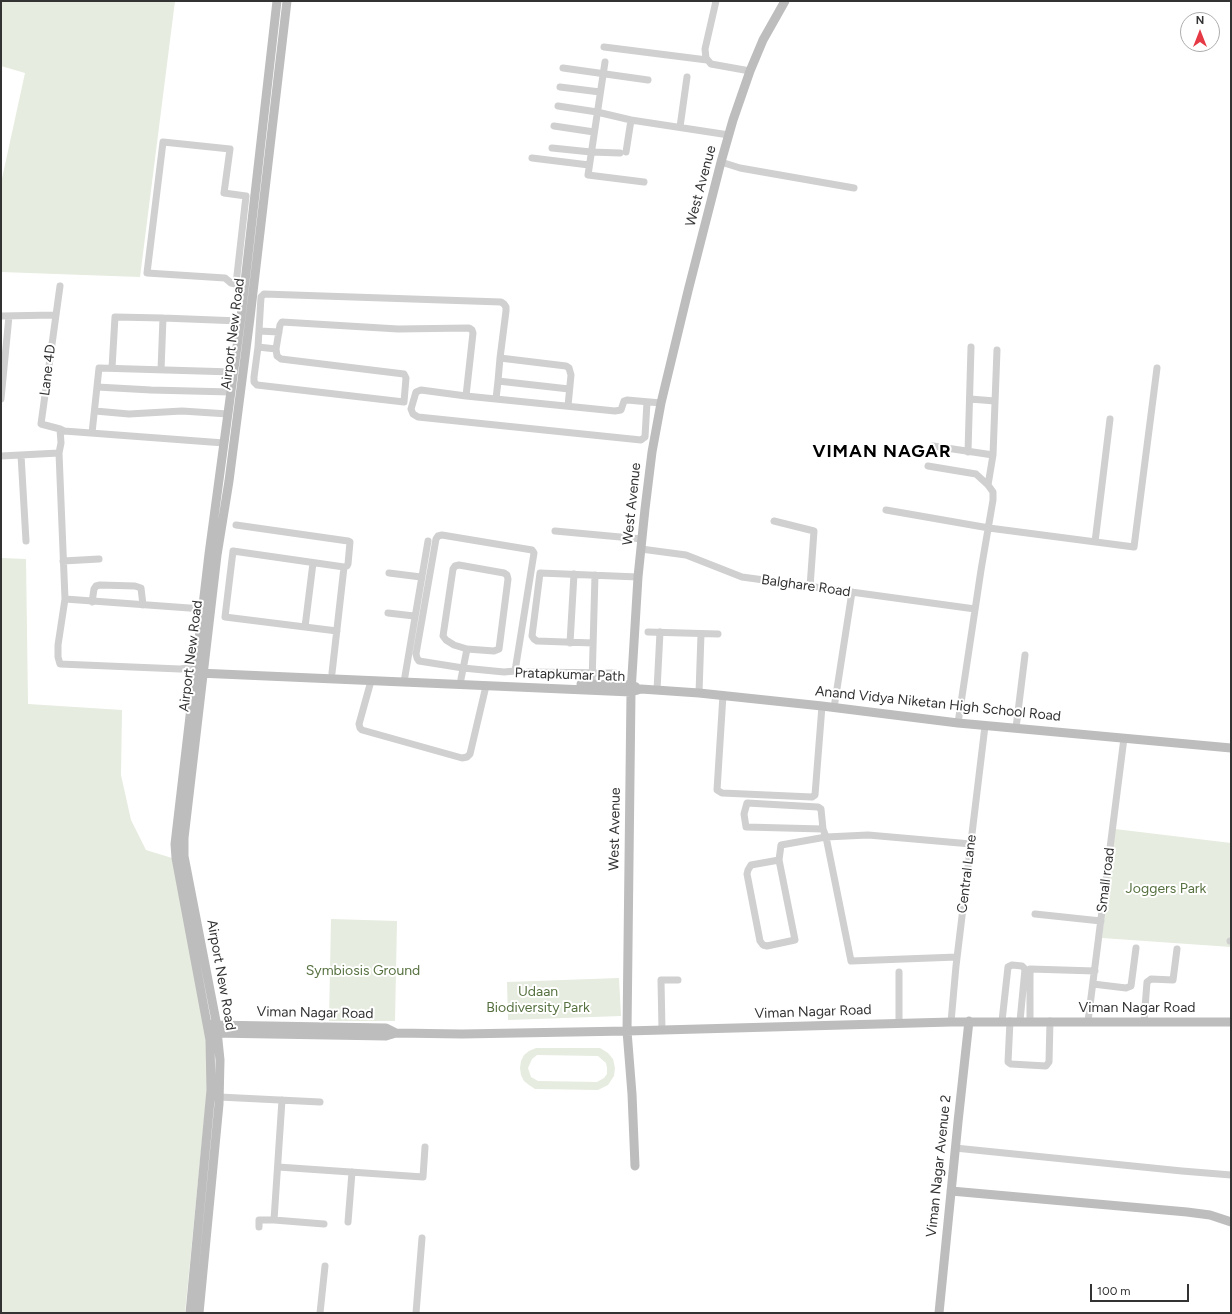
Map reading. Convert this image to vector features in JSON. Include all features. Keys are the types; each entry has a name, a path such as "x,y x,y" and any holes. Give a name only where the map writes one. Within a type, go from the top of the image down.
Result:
{"street":[{"name":"Airport New Road","path":"200,670 203,609 208,554 234,372 240,322 240,285 277,1"},
{"name":"Airport New Road","path":"199,1313 219,1097 220,1060 213,1029 184,851 184,832 200,670 229,481 250,318 286,1"},
{"path":"707,60 705,49 716,1"},
{"name":"West Avenue","path":"635,1166 632,1094 627,1031 631,688 638,577 652,452 661,403 688,291 733,120 750,71 763,40 785,1"},
{"path":"604,46 707,60 711,64 750,71"},
{"path":"604,62 588,175 644,182"},
{"path":"563,68 648,80"},
{"path":"680,127 687,77"},
{"path":"560,87 600,92"},
{"path":"558,106 597,112 631,120 729,135"},
{"path":"552,148 591,152 623,152 631,120"},
{"path":"554,126 594,132"},
{"path":"163,142 230,149 224,193 246,196 240,285 231,283 225,278 147,273 163,142"},
{"path":"532,158 589,165"},
{"path":"721,162 740,168 854,188"},
{"path":"1,399 5,316 56,315 60,286"},
{"path":"404,402 257,385 254,382 254,378 258,347 261,297 264,294 501,302 506,307 506,311 496,399"},
{"name":"Lane 4D","path":"56,315 41,424 60,428"},
{"path":"112,368 115,317 240,322"},
{"path":"161,370 163,318"},
{"path":"411,407 408,407 404,402 406,376 404,374 281,359 277,356 276,349 280,323 398,329 469,328 473,332 466,396"},
{"path":"259,331 279,332"},
{"path":"258,347 276,349"},
{"path":"968,452 971,348"},
{"path":"988,485 993,455 997,350"},
{"path":"500,358 566,366 569,368 568,406"},
{"path":"92,433 99,368 234,372"},
{"path":"886,510 989,528 1134,547 1157,368"},
{"path":"498,381 569,389"},
{"path":"98,387 231,392"},
{"path":"647,402 645,437 643,440 418,418 413,414 411,407 416,392 421,390 466,396 619,411 621,410 625,400 661,403"},
{"path":"970,399 995,401"},
{"path":"95,411 129,414 182,411 228,414"},
{"path":"1095,542 1110,419"},
{"path":"60,428 61,443 59,453 65,599 58,645 58,657 60,664 200,670"},
{"path":"60,428 64,431 224,443"},
{"path":"933,446 993,455"},
{"path":"1,456 59,453"},
{"path":"21,455 26,541"},
{"path":"928,466 976,474 993,492 989,528 958,723"},
{"path":"774,521 814,531 810,587"},
{"path":"236,525 348,541 350,546 348,564 344,567 332,673"},
{"path":"555,532 642,540"},
{"path":"442,535 532,550 534,557 515,671 504,672 463,668 419,661 416,654 436,539 438,536 442,535"},
{"path":"404,679 428,541"},
{"name":"Balghare Road","path":"641,549 686,555 742,577 975,609"},
{"path":"337,631 225,617 228,586 233,551 344,567"},
{"path":"63,561 99,559"},
{"path":"305,627 313,563"},
{"path":"455,566 507,575 508,579 499,649 494,651 467,649 454,645 443,636 455,566"},
{"path":"389,573 421,577"},
{"path":"593,643 537,641 534,639 532,636 540,573 638,577"},
{"path":"570,643 574,574"},
{"path":"592,684 595,575"},
{"path":"92,602 94,589 96,586 136,586 141,588 142,605"},
{"path":"834,708 852,592"},
{"path":"65,599 203,609"},
{"path":"388,613 414,616"},
{"path":"648,632 718,634"},
{"path":"657,690 660,632"},
{"path":"699,692 701,634"},
{"path":"461,679 467,649"},
{"path":"1016,728 1025,655"},
{"name":"Pratapkumar Path","path":"200,670 313,675 371,681 404,679 461,679 516,684 631,688"},
{"path":"528,672 615,673"},
{"name":"Pratapkumar Path","path":"313,675 332,673 486,686 516,684 592,684 641,689"},
{"path":"371,681 359,724 362,730 462,758 467,757 470,754 486,686"},
{"name":"Anand Vidya Niketan High School Road","path":"641,689 699,692 985,726 1231,748"},
{"path":"723,695 717,790 722,793 812,797 815,795 822,706"},
{"name":"Central Lane","path":"951,1022 957,957 985,726"},
{"name":"Small road","path":"1088,1022 1124,738"},
{"path":"822,829 746,827 744,814 747,803 818,807 821,809 822,829 826,837 851,961 957,957"},
{"path":"779,860 751,865 747,874 760,941 763,945 767,946 795,940 779,860 781,845 826,837 868,835 971,844"},
{"path":"1035,914 1101,921"},
{"path":"1093,984 1126,988 1131,986 1136,948"},
{"path":"1144,1022 1147,982 1151,979 1173,980 1177,949"},
{"path":"1020,1022 1024,970 1022,966 1012,965 1008,967 1006,1022 1008,1062 1011,1064 1046,1066 1049,1062 1050,1022"},
{"path":"1030,1022 1030,969 1095,971"},
{"path":"899,972 899,1023"},
{"path":"662,1030 662,980 678,980"},
{"name":"Viman Nagar Road","path":"213,1029 386,1028 396,1033 462,1034 951,1022 1231,1022"},
{"name":"Viman Nagar Avenue 2","path":"939,1313 969,1022"},
{"name":"Airport New Road","path":"190,1313 211,1090 213,1029"},
{"path":"219,1097 320,1102"},
{"path":"274,1220 282,1100"},
{"path":"278,1167 423,1177 425,1147"},
{"path":"955,1148 1182,1172 1231,1175"},
{"path":"348,1222 352,1172"},
{"path":"951,1191 1186,1212 1210,1215 1231,1222"},
{"path":"259,1227 259,1220 324,1224"},
{"path":"416,1313 422,1238"},
{"path":"320,1313 325,1266"}],"green space":[{"path":"1,1 175,1 140,277 1,272 1,183 25,73 1,66"},
{"path":"1,558 26,559 28,704 122,710 121,775 131,820 146,850 172,858 207,1042 208,1079 185,1313 1,1313"},
{"name":"Joggers Park","path":"1115,829 1231,843 1231,947 1102,938"},
{"name":"Symbiosis Ground","path":"331,919 397,921 395,1021 329,1021"},
{"name":"Udaan Biodiversity Park","path":"619,978 621,1016 508,1020 507,982"},
{"path":"536,1048 600,1048 608,1053 613,1059 615,1068 614,1076 608,1085 598,1090 535,1089 524,1081 521,1075 521,1061 524,1055","holes":["537,1055 598,1056 606,1063 607,1074 604,1078 597,1082 538,1081 531,1077 528,1068 532,1059"]}],"district":[{"name":"VIMAN NAGAR","path":"882,452"}]}
